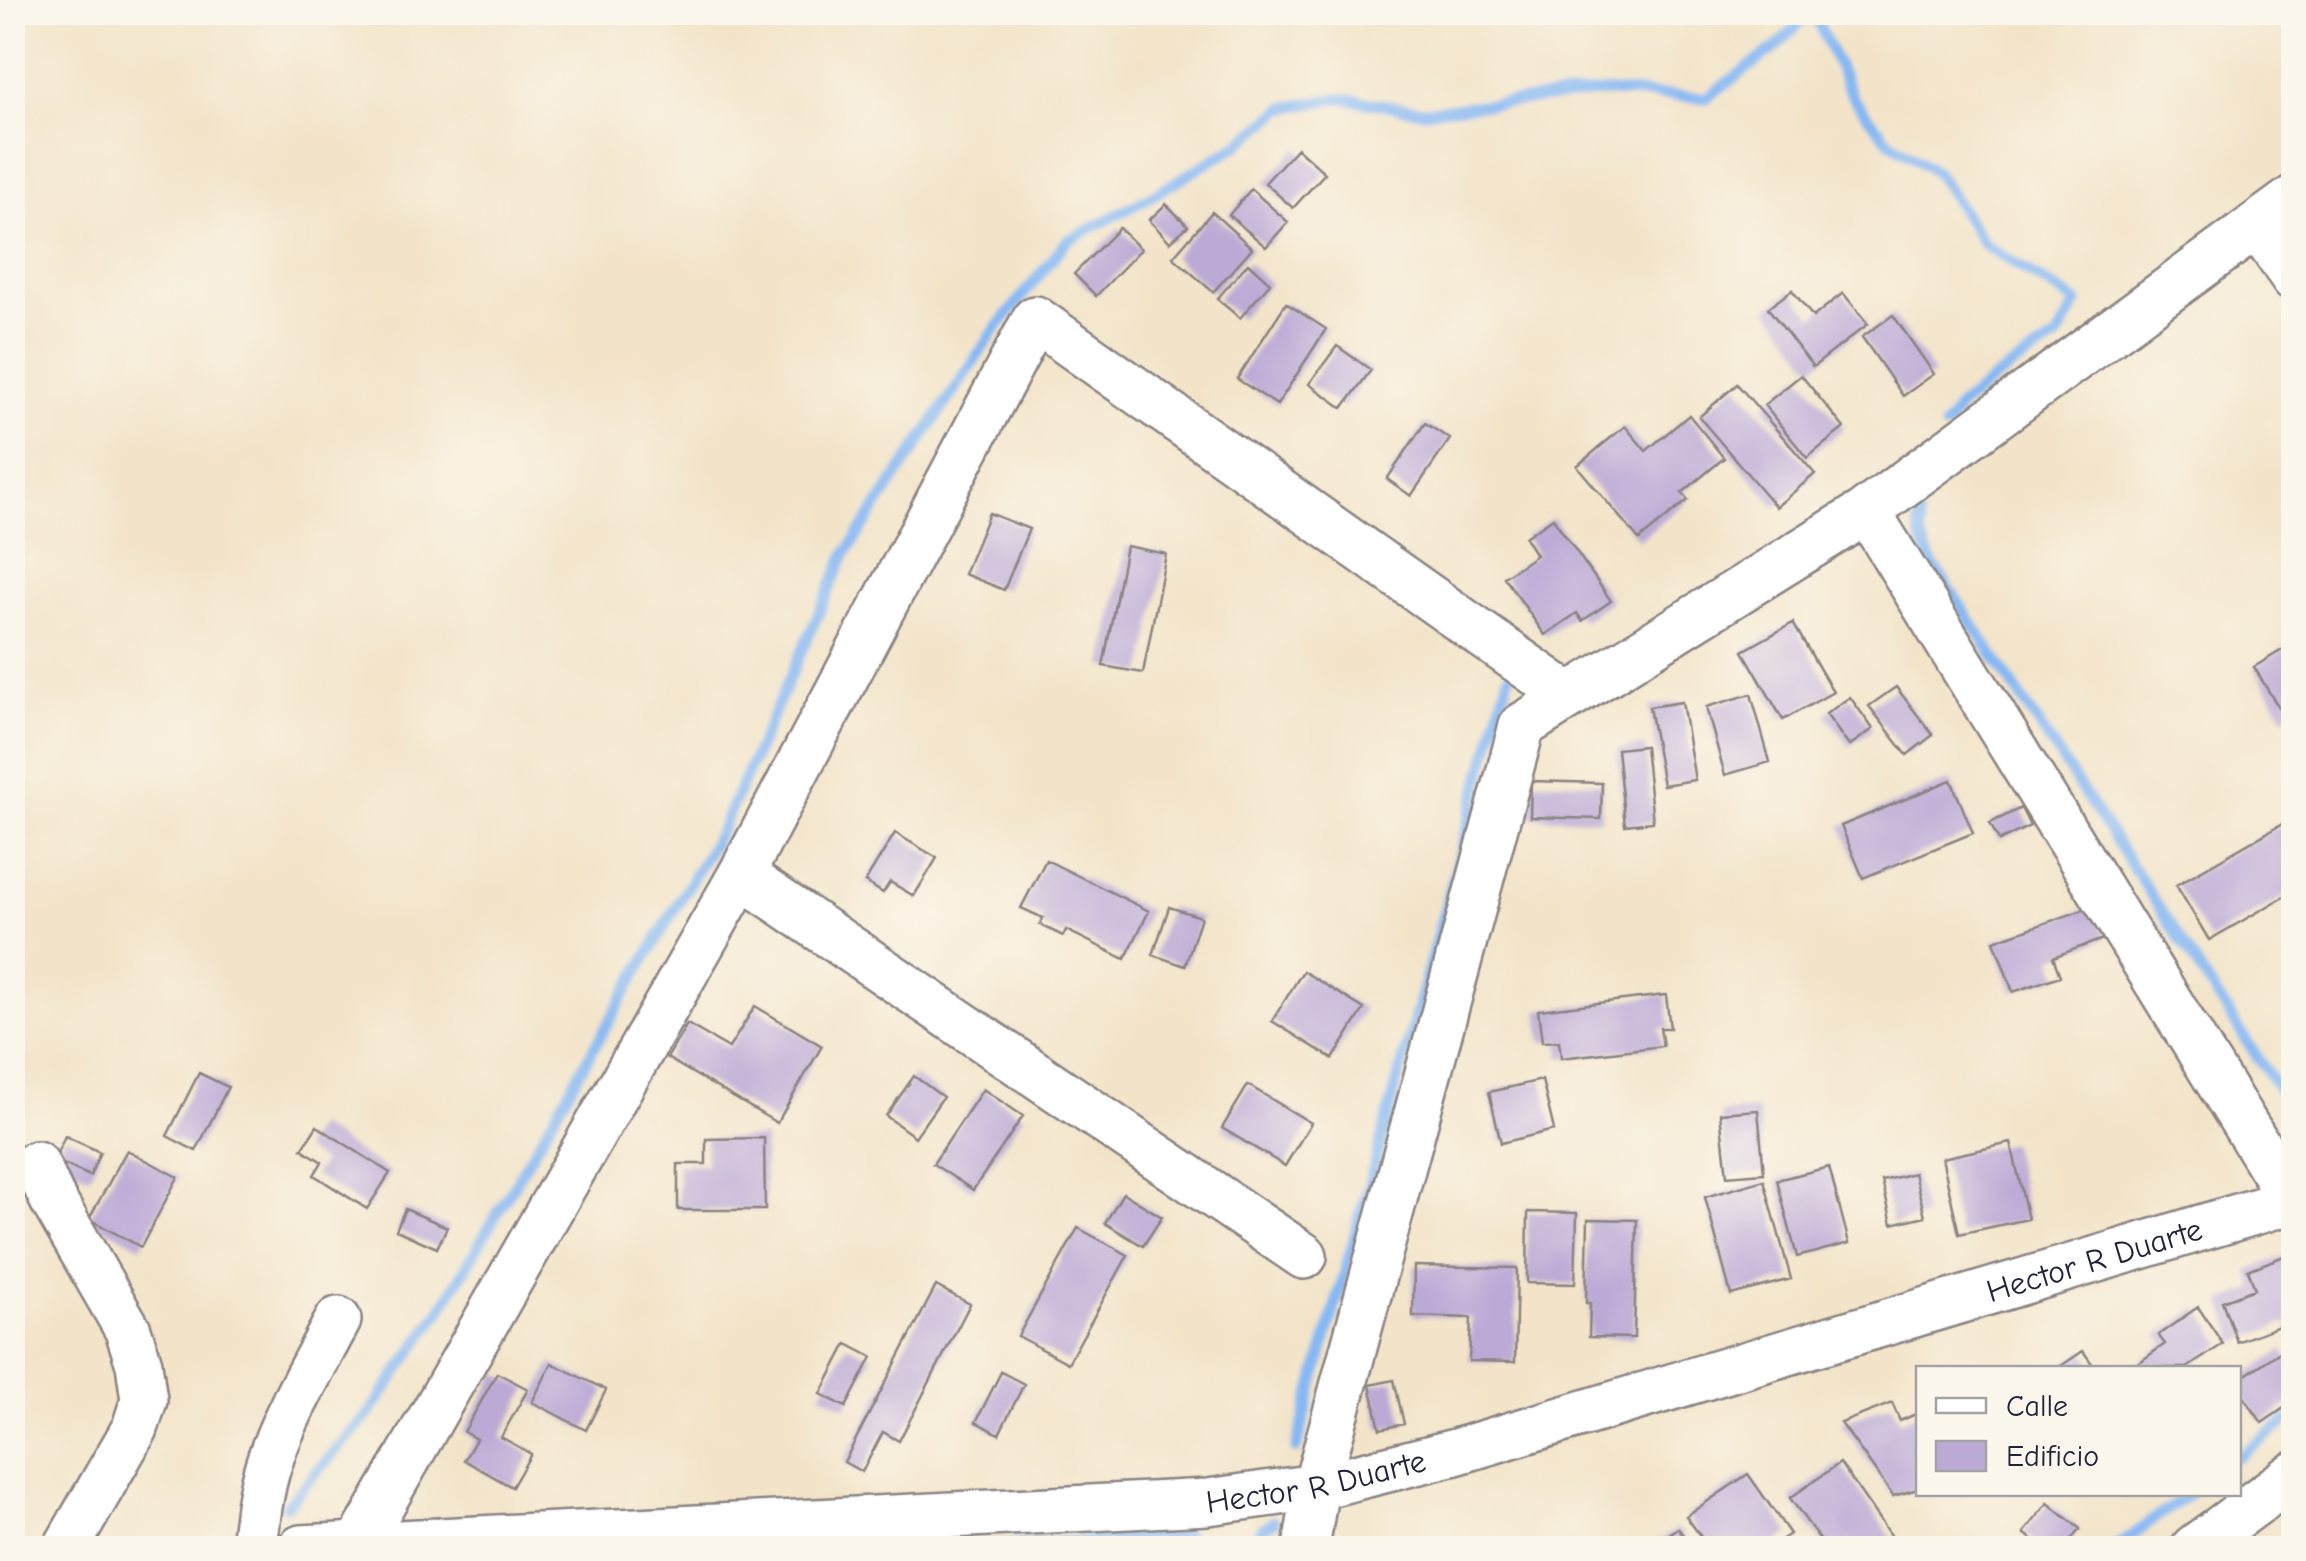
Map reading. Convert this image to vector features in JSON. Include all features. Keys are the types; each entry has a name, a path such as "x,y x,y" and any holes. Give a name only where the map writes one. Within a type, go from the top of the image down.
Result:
{"street":[{"path":"1306,1548 1316,1487 1522,726 1867,511 2294,198"},
{"path":"2257,225 2294,278"},
{"path":"360,1544 741,875 1035,319 1569,696"},
{"path":"1867,511 2293,1200"},
{"path":"741,875 1304,1256"},
{"path":"36,1164 128,1330 139,1364 144,1400 135,1428 66,1548"},
{"name":"Hector R Duarte","path":"301,1548 1208,1502 1316,1487 1455,1452 2293,1200"},
{"path":"254,1548 258,1505 269,1461 300,1390 338,1320"},
{"path":"2194,1548 2294,1475"}],"building":[{"path":"1297,148 1325,173 1293,208 1265,183"},
{"path":"1251,189 1288,222 1266,247 1229,215"},
{"path":"1166,204 1188,226 1170,242 1149,220"},
{"path":"1212,212 1252,248 1213,292 1173,257"},
{"path":"1119,228 1141,249 1096,296 1074,274"},
{"path":"1248,263 1270,283 1240,318 1217,299"},
{"path":"1792,290 1813,317 1843,293 1868,324 1813,367 1768,308"},
{"path":"1286,303 1326,329 1277,405 1237,379"},
{"path":"1893,315 1934,374 1903,396 1862,337"},
{"path":"1337,346 1371,370 1343,408 1309,384"},
{"path":"1801,375 1844,428 1807,458 1764,405"},
{"path":"1737,384 1815,474 1776,507 1699,417"},
{"path":"1689,415 1724,458 1682,493 1688,500 1639,540 1577,466 1625,426 1646,451"},
{"path":"1425,423 1450,439 1411,496 1387,479"},
{"path":"989,513 1029,529 1004,590 964,574"},
{"path":"1553,518 1611,601 1582,621 1577,613 1545,635 1504,577 1536,555 1525,537"},
{"path":"1126,546 1166,554 1143,673 1103,666"},
{"path":"1793,623 1833,692 1783,720 1743,651"},
{"path":"2294,643 2294,712 2284,717 2254,667"},
{"path":"1896,687 1933,735 1907,755 1869,706"},
{"path":"1751,694 1770,762 1725,775 1706,707"},
{"path":"1850,697 1873,729 1849,746 1826,714"},
{"path":"1682,702 1695,780 1663,785 1649,707"},
{"path":"1645,746 1653,822 1625,825 1617,749"},
{"path":"1951,780 1973,833 1863,878 1841,826"},
{"path":"1531,781 1602,783 1601,819 1530,817"},
{"path":"2021,808 2030,826 1999,841 1990,823"},
{"path":"2286,822 2294,835 2294,891 2209,940 2176,885"},
{"path":"895,833 937,858 914,896 890,882 883,893 865,882"},
{"path":"1046,860 1149,911 1125,959 1066,930 1063,936 1040,925 1043,918 1021,908"},
{"path":"2094,906 2106,938 2053,957 2060,976 2013,992 1994,941"},
{"path":"1169,907 1201,917 1185,966 1153,955"},
{"path":"1303,971 1364,1009 1333,1059 1272,1021"},
{"path":"1666,995 1670,1028 1660,1028 1663,1046 1561,1058 1559,1041 1542,1042 1538,1010"},
{"path":"755,1006 822,1046 777,1123 667,1058 687,1024 729,1048"},
{"path":"199,1073 228,1087 196,1151 167,1136"},
{"path":"914,1076 943,1097 915,1137 886,1116"},
{"path":"1542,1080 1554,1130 1501,1143 1489,1092"},
{"path":"1248,1085 1311,1123 1285,1166 1222,1128"},
{"path":"983,1089 1023,1116 973,1190 933,1164"},
{"path":"1758,1110 1764,1173 1727,1176 1720,1113"},
{"path":"317,1126 390,1173 367,1209 314,1175 322,1162 302,1149"},
{"path":"65,1136 100,1152 90,1176 54,1160"},
{"path":"764,1138 765,1210 678,1210 678,1164 706,1164 706,1139"},
{"path":"2011,1143 2028,1219 1959,1234 1942,1158"},
{"path":"127,1150 178,1177 141,1247 89,1219"},
{"path":"1829,1167 1849,1243 1797,1257 1777,1180"},
{"path":"1914,1173 1925,1216 1892,1224 1882,1181"},
{"path":"1764,1180 1791,1279 1731,1295 1705,1197"},
{"path":"1123,1193 1162,1217 1143,1246 1105,1223"},
{"path":"405,1209 447,1227 437,1248 396,1230"},
{"path":"1528,1212 1577,1213 1575,1284 1527,1283"},
{"path":"1588,1219 1637,1220 1634,1338 1589,1337"},
{"path":"1078,1228 1128,1255 1068,1363 1018,1336"},
{"path":"2294,1252 2294,1338 2287,1323 2237,1342 2222,1301 2255,1289 2248,1270"},
{"path":"1414,1266 1517,1268 1515,1362 1469,1361 1471,1318 1413,1316"},
{"path":"936,1286 970,1304 899,1441 883,1432 862,1472 844,1462"},
{"path":"2198,1307 2223,1344 2190,1366 2138,1366 2165,1344 2158,1335"},
{"path":"847,1344 872,1357 846,1407 821,1394"},
{"path":"2283,1350 2294,1366 2294,1401 2262,1423 2241,1392 2241,1378"},
{"path":"2083,1351 2094,1366 2061,1366"},
{"path":"552,1363 606,1390 586,1430 532,1402"},
{"path":"1001,1372 1024,1384 999,1434 976,1422"},
{"path":"497,1373 528,1389 501,1437 531,1454 512,1487 464,1460 476,1439 464,1432"},
{"path":"1394,1380 1404,1424 1380,1429 1370,1385"},
{"path":"1892,1403 1900,1421 1916,1414 1916,1490 1893,1496 1841,1423"},
{"path":"1840,1463 1899,1548 1826,1548 1790,1498"},
{"path":"1748,1474 1790,1534 1769,1548 1709,1548 1686,1516"},
{"path":"2048,1503 2080,1529 2064,1548 2043,1548 2024,1533"},
{"path":"1678,1528 1692,1548 1649,1548"}],"waterway":[{"path":"286,1506 369,1414 441,1310 722,828 845,555 992,334 1067,241 1238,145 1284,108 1340,98 1422,111 1609,92 1706,98 1778,46 1810,12"},
{"path":"1813,12 1853,98 1887,139 1937,173 1984,244 2077,303 2057,338 1994,379 1959,407 1945,427"},
{"path":"1918,516 1928,556 2294,1113"},
{"path":"1296,1449 1509,676"},
{"path":"2241,1455 2294,1416"},
{"path":"2114,1548 2186,1496"},
{"path":"1260,1530 1274,1521"},
{"path":"964,1548 1187,1535"}]}
